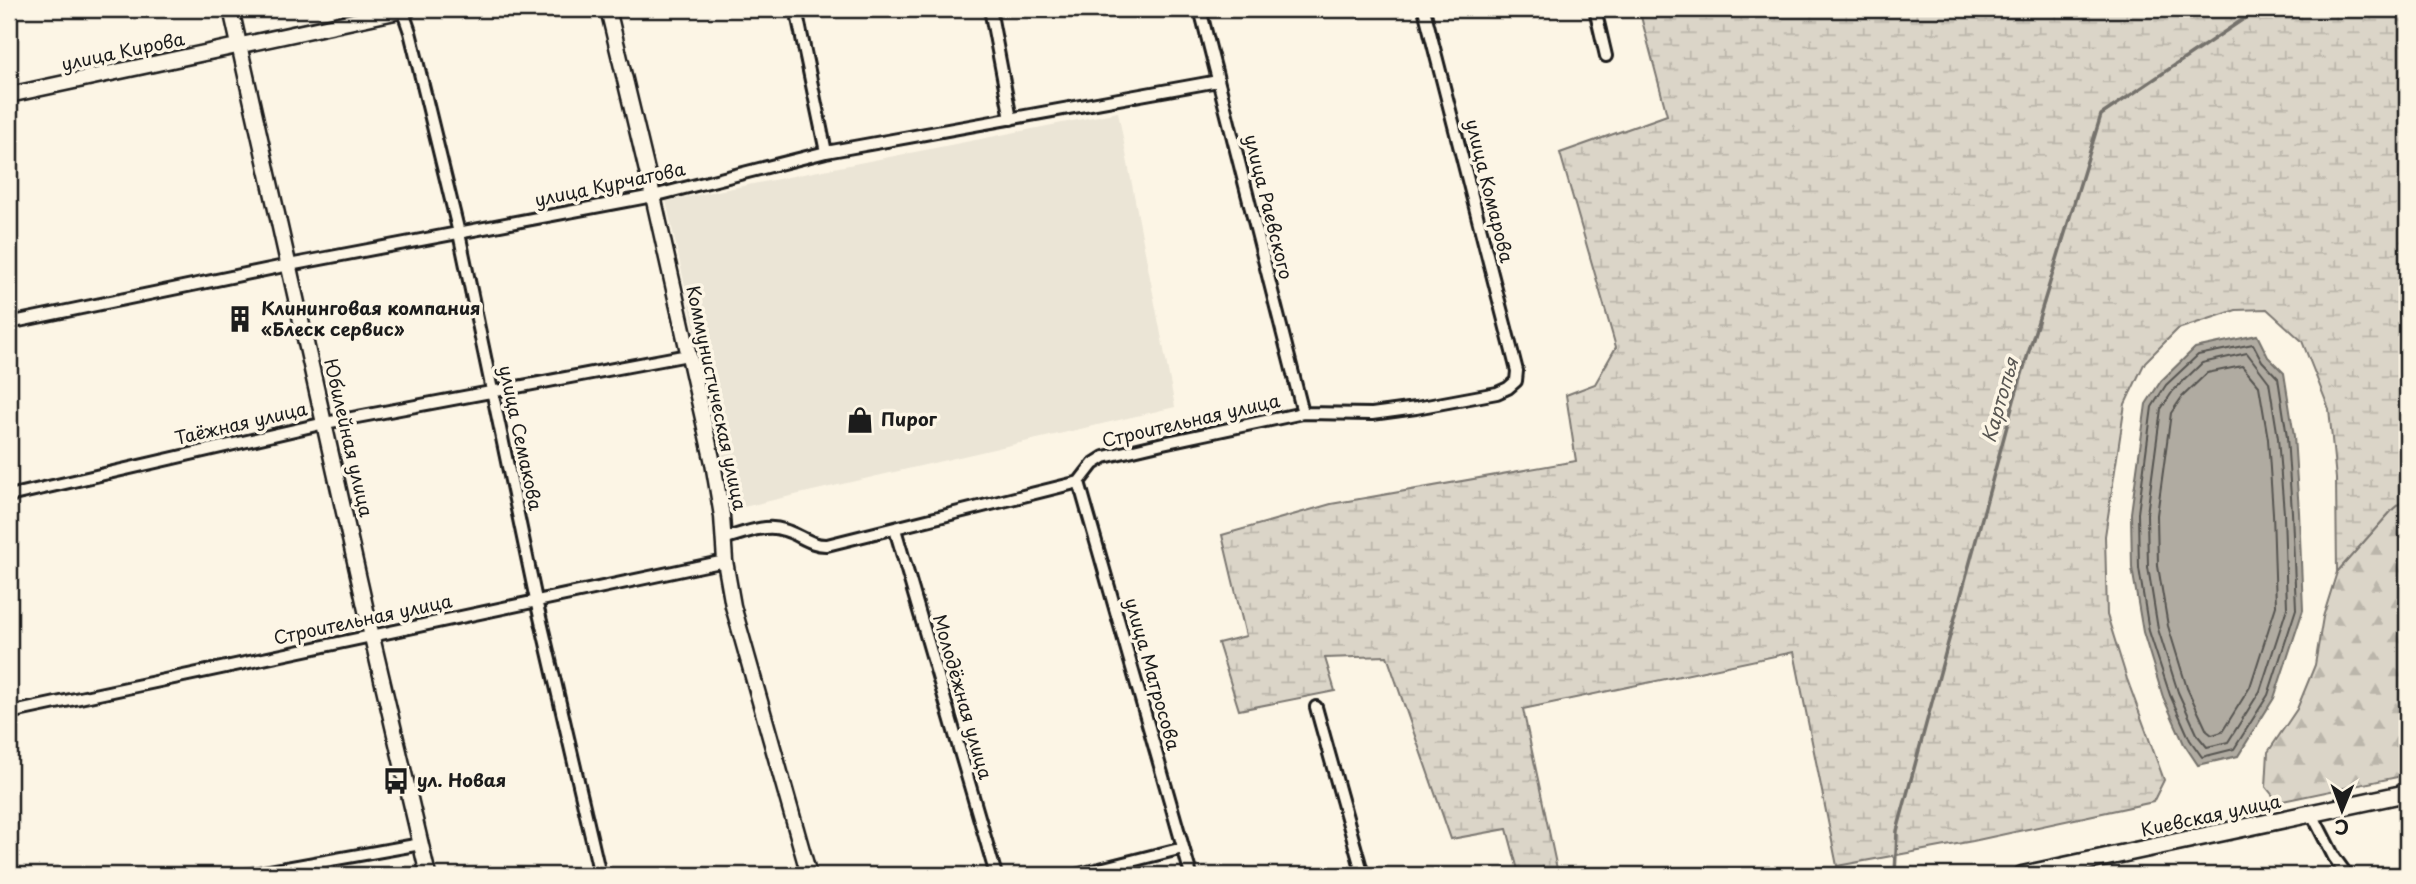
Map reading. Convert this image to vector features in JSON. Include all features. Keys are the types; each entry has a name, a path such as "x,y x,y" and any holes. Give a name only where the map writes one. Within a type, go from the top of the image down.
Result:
{"main road":[{"name":"Киевская улица","path":"2022,875 2407,793"}],"street":[{"name":"Юбилейная улица","path":"231,9 428,875"},
{"name":"улица Кирова","path":"9,95 405,9"},
{"name":"улица Семакова","path":"405,9 459,233 536,600 600,875"},
{"name":"Коммунистическая улица","path":"608,9 713,463 725,561 743,645 809,875"},
{"path":"796,9 826,152"},
{"path":"990,9 1011,118"},
{"name":"улица Раевского","path":"1200,9 1303,413"},
{"name":"улица Комарова","path":"1424,9 1517,370 1516,382"},
{"path":"1595,9 1606,57"},
{"name":"улица Курчатова","path":"9,323 289,265 653,196 826,152 1218,81"},
{"name":"Таёжная улица","path":"9,496 325,423 688,355"},
{"name":"Строительная улица","path":"1079,482 1093,464 1104,457 1303,413 1372,414 1416,408 1497,393 1516,382"},
{"path":"723,539 776,528 821,545 1079,482"},
{"name":"улица Матросова","path":"1079,482 1191,875"},
{"name":"Молодёжная улица","path":"895,528 996,875"},
{"name":"Строительная улица","path":"9,713 725,561"},
{"path":"1316,707 1363,875"},
{"path":"2312,814 2334,857 2347,875"},
{"path":"246,875 421,844"},
{"path":"1076,875 1184,848"}],"shaded area":[{"path":"1118,112 1175,407 735,509 666,201"}],"green space":[{"path":"1639,9 2407,9 2407,497 2337,572 2336,479 2329,409 2302,341 2267,309 2236,310 2178,329 2145,362 2125,404 2105,536 2107,615 2164,780 2153,802 1973,841 1837,866 1794,652 1523,709 1557,869 1519,874 1507,829 1451,839 1387,656 1325,658 1335,691 1239,710 1218,643 1246,636 1222,535 1331,504 1576,461 1566,395 1595,384 1616,347 1560,153 1667,115"},
{"path":"2407,497 2407,775 2278,802 2266,787 2268,752 2297,709 2315,665 2323,617 2337,572"}],"water":[{"path":"2257,335 2268,357 2284,373 2294,436 2303,610 2274,698 2238,756 2198,765 2184,744 2163,697 2143,632 2132,568 2131,513 2146,404 2161,381 2195,348"}],"waterway":[{"name":"Картопья","path":"1895,875 1897,831 2014,400 2101,115 2248,16 2253,9"}],"place":[{"name":"Клининговая компания «Блеск сервис»","path":"240,319"},
{"name":"Пирог","path":"860,420"},
{"name":"ул. Новая","path":"396,781"}]}
